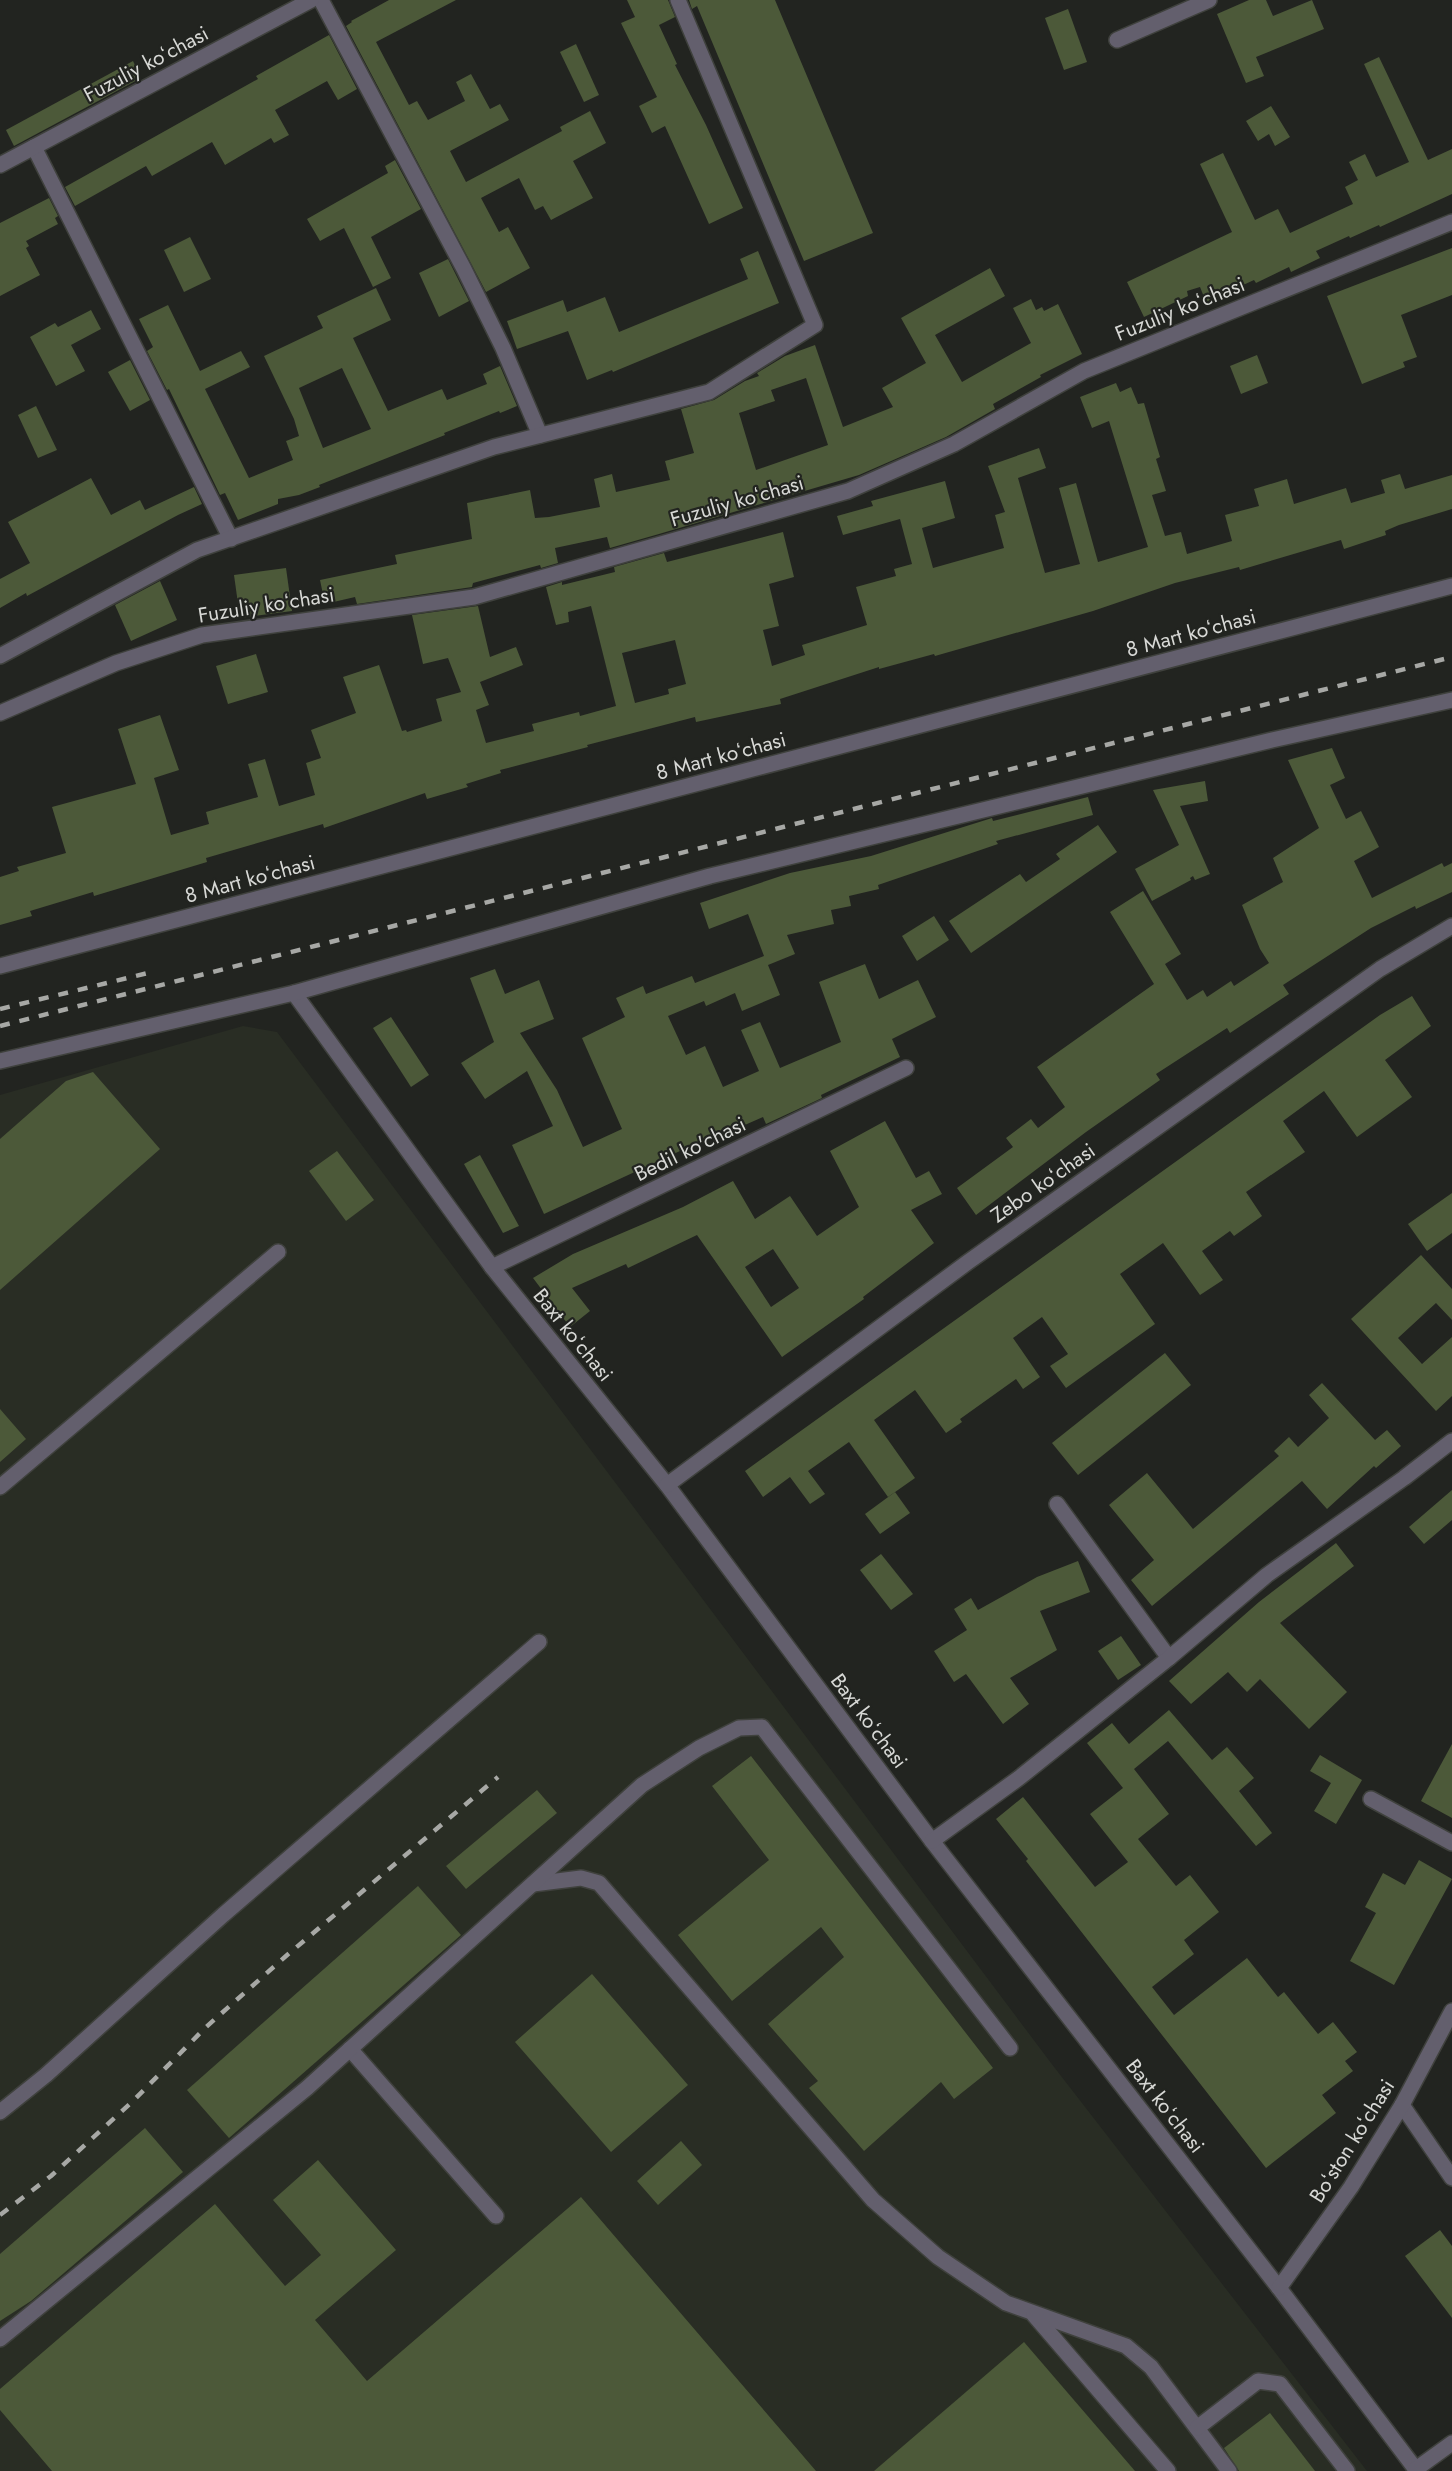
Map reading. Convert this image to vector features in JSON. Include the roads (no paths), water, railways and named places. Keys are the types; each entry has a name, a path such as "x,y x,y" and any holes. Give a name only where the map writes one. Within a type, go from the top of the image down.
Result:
{"street":[{"name":"Fuzuliy koʻchasi","path":"0,165 311,0"},
{"path":"321,0 464,269 503,348 540,435"},
{"path":"0,656 197,550 494,447 709,392 815,325 678,0"},
{"path":"1117,40 1209,0"},
{"path":"34,147 231,539"},
{"name":"Fuzuliy koʻchasi","path":"0,713 116,663 202,635 474,597 848,491 954,444 1084,371 1452,222"},
{"name":"8 Mart koʻchasi","path":"0,966 1452,586"},
{"path":"0,1062 294,993 710,876 1272,740 1452,700"},
{"name":"Zebo koʻchasi","path":"667,1485 968,1262 1380,969 1452,926"},
{"name":"Baxt koʻchasi","path":"294,993 492,1267 667,1485 932,1841 1279,2288 1416,2470"},
{"name":"Bedil ko'chasi","path":"492,1267 906,1068"},
{"path":"0,1487 278,1252"},
{"path":"932,1841 1019,1778 1170,1658 1267,1575 1404,1478 1452,1441"},
{"path":"1057,1504 1170,1658"},
{"path":"0,2112 46,2075 231,1907 539,1642"},
{"path":"0,2340 307,2088 642,1785 699,1748 739,1728 762,1727 1010,2048"},
{"path":"1371,1799 1452,1843"},
{"path":"533,1884 580,1878 599,1883 873,2200 938,2257 1006,2303 1126,2346 1151,2367 1229,2471"},
{"name":"Boʻston koʻchasi","path":"1279,2288 1351,2187 1402,2105 1452,2012"},
{"path":"350,2049 496,2216"},
{"path":"1402,2105 1452,2178"},
{"path":"1032,2312 1168,2471"},
{"path":"1197,2428 1258,2381 1280,2384 1347,2471"},
{"path":"1416,2470 1452,2443"}],"railway":[{"path":"0,1026 1452,657"},
{"path":"0,1009 148,973"},
{"path":"0,2215 51,2176 134,2100 205,2028 286,1956 498,1777"}]}
